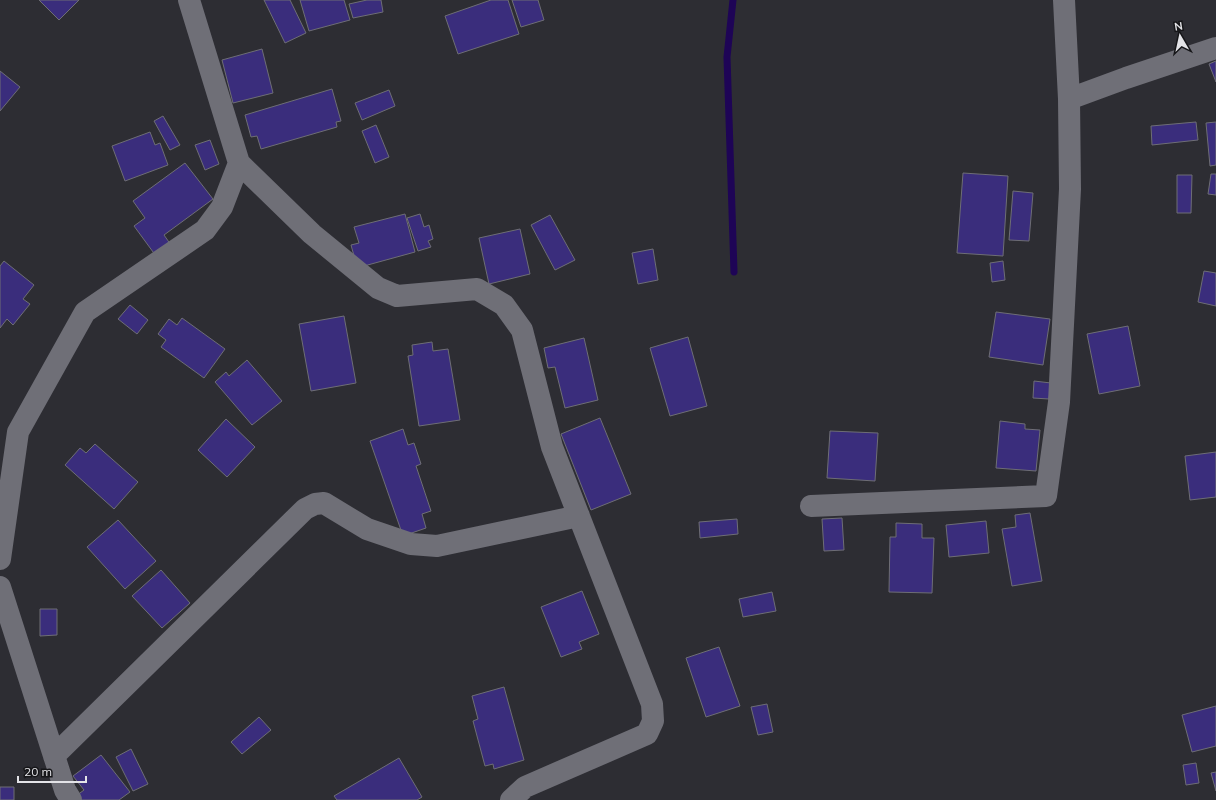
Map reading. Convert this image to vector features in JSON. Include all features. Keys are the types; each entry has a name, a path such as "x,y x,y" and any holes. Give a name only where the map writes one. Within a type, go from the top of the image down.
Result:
{"street":[{"path":"189,0 239,163 312,234 378,288 397,296 477,289 504,305 522,330 552,447 652,704 653,721 647,734 525,787 511,800"},
{"path":"811,506 1046,496 1059,402 1070,189 1069,100 1064,0"},
{"path":"1069,100 1126,78 1216,48"},
{"path":"0,559 18,432 85,312 205,230 222,207 239,163"},
{"path":"54,756 305,509 315,504 324,503 367,529 411,544 437,546 579,516"},
{"path":"0,587 65,790 70,800"}],"building":[{"path":"39,0 79,0 59,20"},
{"path":"264,0 290,0 306,33 285,43"},
{"path":"300,0 344,0 350,20 309,31"},
{"path":"367,0 381,0 383,12 353,18 349,4"},
{"path":"491,0 508,0 519,34 458,54 445,16"},
{"path":"512,0 538,0 544,20 521,27"},
{"path":"262,49 273,93 233,103 222,60"},
{"path":"1216,61 1216,82 1209,64"},
{"path":"0,71 20,87 0,111"},
{"path":"332,89 341,121 336,122 337,127 261,149 257,136 251,137 245,115"},
{"path":"389,90 395,106 362,120 355,103"},
{"path":"163,116 180,145 170,150 154,121"},
{"path":"1196,122 1198,140 1152,145 1151,126"},
{"path":"1216,122 1216,165 1210,166 1206,123"},
{"path":"376,125 389,157 375,163 362,131"},
{"path":"150,132 155,145 160,143 168,165 125,181 112,146"},
{"path":"210,140 219,164 205,170 195,145"},
{"path":"185,163 213,199 164,235 171,245 156,256 134,226 145,218 133,201"},
{"path":"963,173 1008,176 1003,256 957,253"},
{"path":"1211,174 1216,174 1216,195 1208,194"},
{"path":"1177,175 1192,175 1191,213 1177,213"},
{"path":"1013,191 1033,193 1029,241 1009,240"},
{"path":"405,214 415,252 364,266 356,263 351,245 359,243 354,227"},
{"path":"420,214 424,227 429,225 433,239 428,241 431,247 418,251 407,218"},
{"path":"550,215 575,260 555,270 531,225"},
{"path":"520,229 530,274 489,284 479,238"},
{"path":"653,249 658,280 638,284 632,253"},
{"path":"4,261 34,285 23,299 30,304 13,325 7,319 0,328 0,266"},
{"path":"1003,261 1005,280 992,282 990,263"},
{"path":"1204,271 1216,273 1216,306 1198,302"},
{"path":"130,305 148,320 137,334 118,319"},
{"path":"996,312 1050,319 1043,365 989,357"},
{"path":"344,316 356,383 311,391 299,324"},
{"path":"182,318 225,349 204,378 161,347 166,340 158,334 169,319 177,325"},
{"path":"1128,326 1140,386 1099,394 1087,334"},
{"path":"688,337 707,406 670,416 650,348"},
{"path":"584,338 598,400 565,408 555,367 548,368 544,348"},
{"path":"432,342 433,351 448,349 460,420 419,426 408,356 413,355 412,345"},
{"path":"247,360 282,401 252,425 215,382 226,372 229,376"},
{"path":"1034,381 1051,383 1049,399 1033,398"},
{"path":"600,418 631,494 591,510 561,434"},
{"path":"226,419 255,447 227,477 198,450"},
{"path":"1000,421 1025,424 1025,429 1040,430 1036,471 996,468"},
{"path":"403,429 408,445 414,443 421,464 416,466 431,511 422,514 426,528 403,536 370,441"},
{"path":"830,431 878,433 875,481 827,478"},
{"path":"95,444 138,482 114,509 65,465 80,448 86,453"},
{"path":"1216,452 1216,497 1190,500 1185,456"},
{"path":"1030,513 1042,581 1012,586 1002,529 1016,527 1015,515"},
{"path":"842,518 844,550 824,551 822,519"},
{"path":"737,519 738,534 700,538 699,522"},
{"path":"118,520 156,561 125,589 87,547"},
{"path":"986,521 989,553 949,557 946,525"},
{"path":"896,523 922,524 922,538 934,538 932,593 889,592 890,537 896,537"},
{"path":"161,570 190,603 162,628 132,596"},
{"path":"582,591 599,634 579,642 582,649 561,657 541,607"},
{"path":"772,592 776,611 743,617 739,599"},
{"path":"40,609 57,609 57,635 40,636"},
{"path":"719,647 740,706 706,717 686,658"},
{"path":"504,687 524,760 494,769 493,764 485,766 473,721 478,719 472,696"},
{"path":"767,704 773,732 758,735 751,707"},
{"path":"1216,706 1216,746 1192,752 1182,715"},
{"path":"259,717 271,730 242,754 231,742"},
{"path":"131,749 148,784 133,791 116,757"},
{"path":"101,755 130,792 119,800 79,800 76,796 84,790 73,776"},
{"path":"399,758 422,797 417,800 337,800 334,796"},
{"path":"1196,763 1199,783 1186,785 1183,765"},
{"path":"1216,772 1216,791 1211,773"},
{"path":"0,787 14,787 14,800 0,800"}],"waterway":[{"path":"733,0 727,57 734,272"}]}
